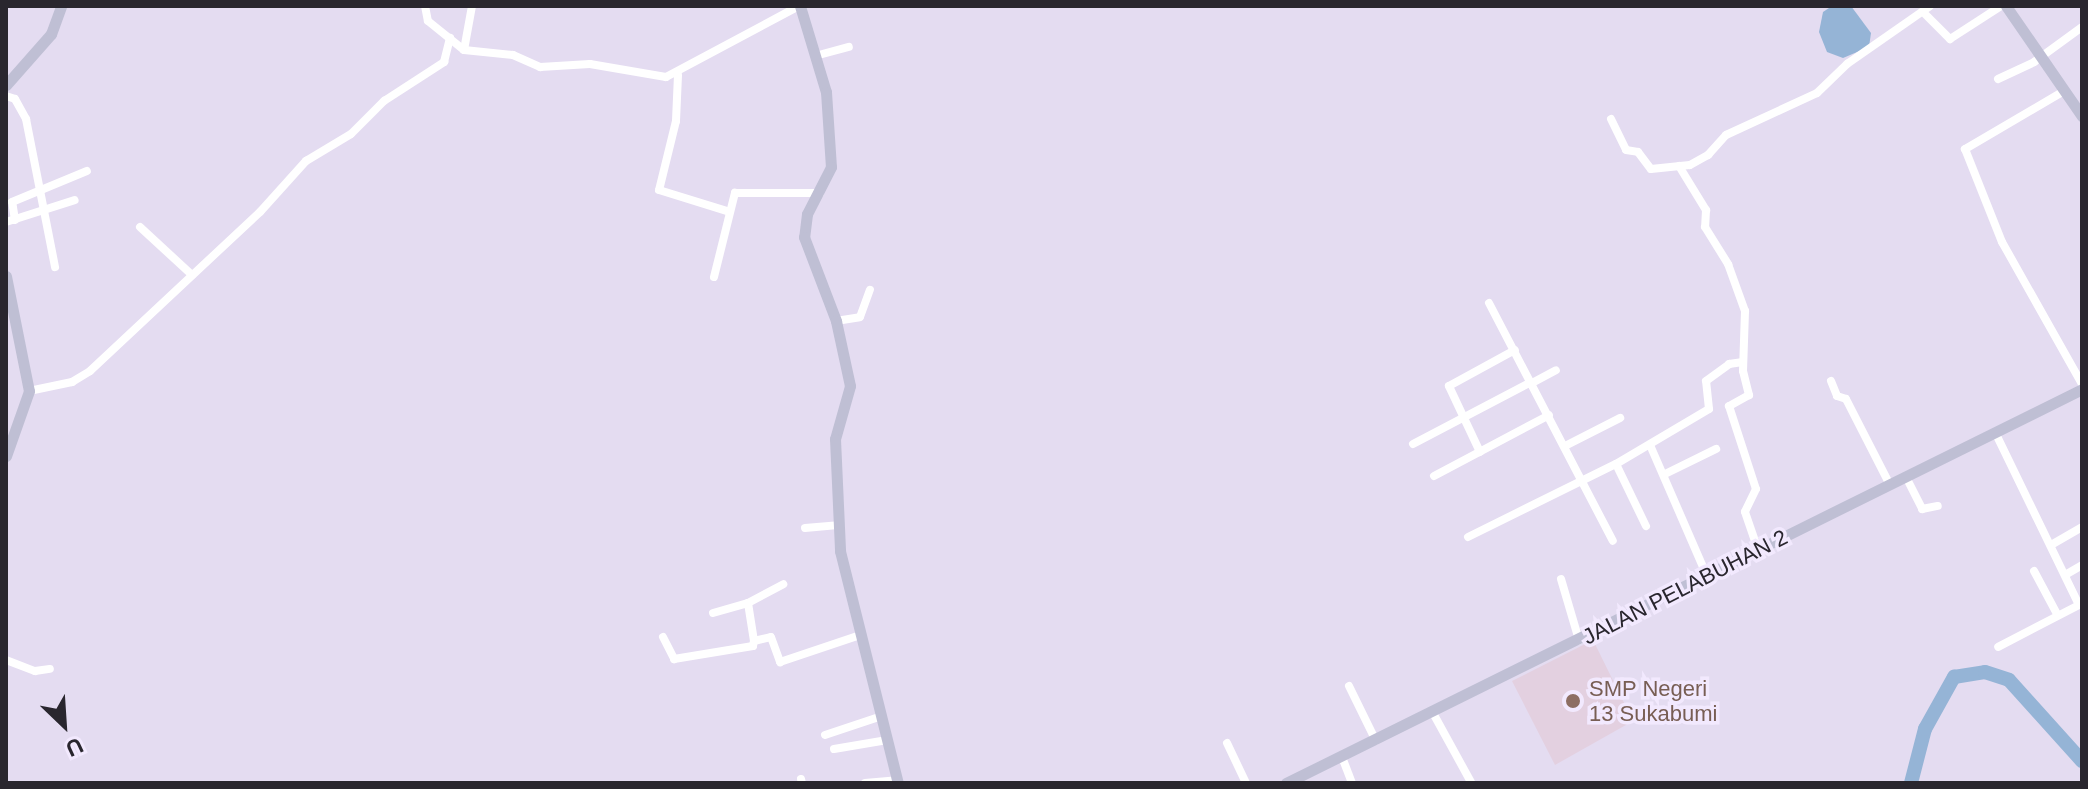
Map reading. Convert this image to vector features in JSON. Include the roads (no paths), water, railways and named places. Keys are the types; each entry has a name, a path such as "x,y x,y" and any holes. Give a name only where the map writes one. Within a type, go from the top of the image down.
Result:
{"street":[{"path":"6,85 51,34 61,6"},
{"path":"425,6 428,21 464,50 513,55 540,67 590,64 660,77 678,75 787,9 800,6 828,104 831,167 807,214 804,237 836,321 850,386 835,439 838,525 860,635 897,781 865,783"},
{"path":"464,50 472,6"},
{"path":"1611,119 1626,150 1638,152 1651,169 1679,166 1708,155 1726,135 1817,93 1847,64 1927,10 1950,39 2004,6 2082,116"},
{"path":"1998,79 2041,58 2082,27"},
{"path":"29,391 72,382 90,371 321,148 351,134 384,101 444,62 450,38"},
{"path":"815,56 849,47"},
{"path":"678,75 676,121 659,190 730,212"},
{"path":"2064,91 1965,149 2002,242 2082,387"},
{"path":"6,96 15,99 26,119 55,267"},
{"path":"1679,166 1706,210 1705,227 1722,251 1745,311 1743,362 1749,395 1729,406 1756,489 1745,512 1758,549"},
{"path":"75,200 45,213 10,221 12,202 87,171"},
{"path":"714,277 733,196 740,191 820,193"},
{"path":"140,227 192,275"},
{"path":"6,276 29,391 6,456"},
{"path":"836,321 860,317 870,290"},
{"path":"1489,303 1584,480 1613,541"},
{"path":"1480,452 1462,418 1450,384 1515,350"},
{"path":"1468,537 1616,464 1709,409 1706,381 1729,364 1743,362"},
{"path":"1413,444 1556,370"},
{"path":"1831,381 1837,396 1846,399 1890,485"},
{"name":"JALAN PELABUHAN 2","path":"1286,783 1579,641 1706,574 2082,387"},
{"path":"1434,476 1549,415"},
{"path":"1565,446 1620,418"},
{"path":"1995,432 2081,607 2057,614 1998,647"},
{"path":"1650,445 1706,574"},
{"path":"1665,474 1716,449"},
{"path":"1616,464 1646,526"},
{"path":"1906,477 1922,509 1938,506"},
{"path":"805,528 838,525"},
{"path":"2051,545 2082,527"},
{"path":"2065,575 2082,565"},
{"path":"2034,571 2057,614"},
{"path":"1561,579 1579,641"},
{"path":"713,613 748,603 783,584"},
{"path":"663,637 674,659 753,646 748,603"},
{"path":"754,641 772,638 780,662 860,635"},
{"path":"6,660 35,671 50,669"},
{"path":"1349,686 1376,741"},
{"path":"1433,713 1471,782"},
{"path":"825,735 882,716"},
{"path":"834,749 887,740"},
{"path":"1227,743 1246,783"},
{"path":"1342,757 1352,783"}],"water":[{"path":"1832,6 1851,6 1871,33 1869,47 1843,58 1827,52 1819,32 1823,12"}],"waterway":[{"path":"1911,783 1925,729 1954,677 1985,672 2009,680 2082,761"}],"place":[{"name":"SMP Negeri 13 Sukabumi","path":"1573,701"}]}
